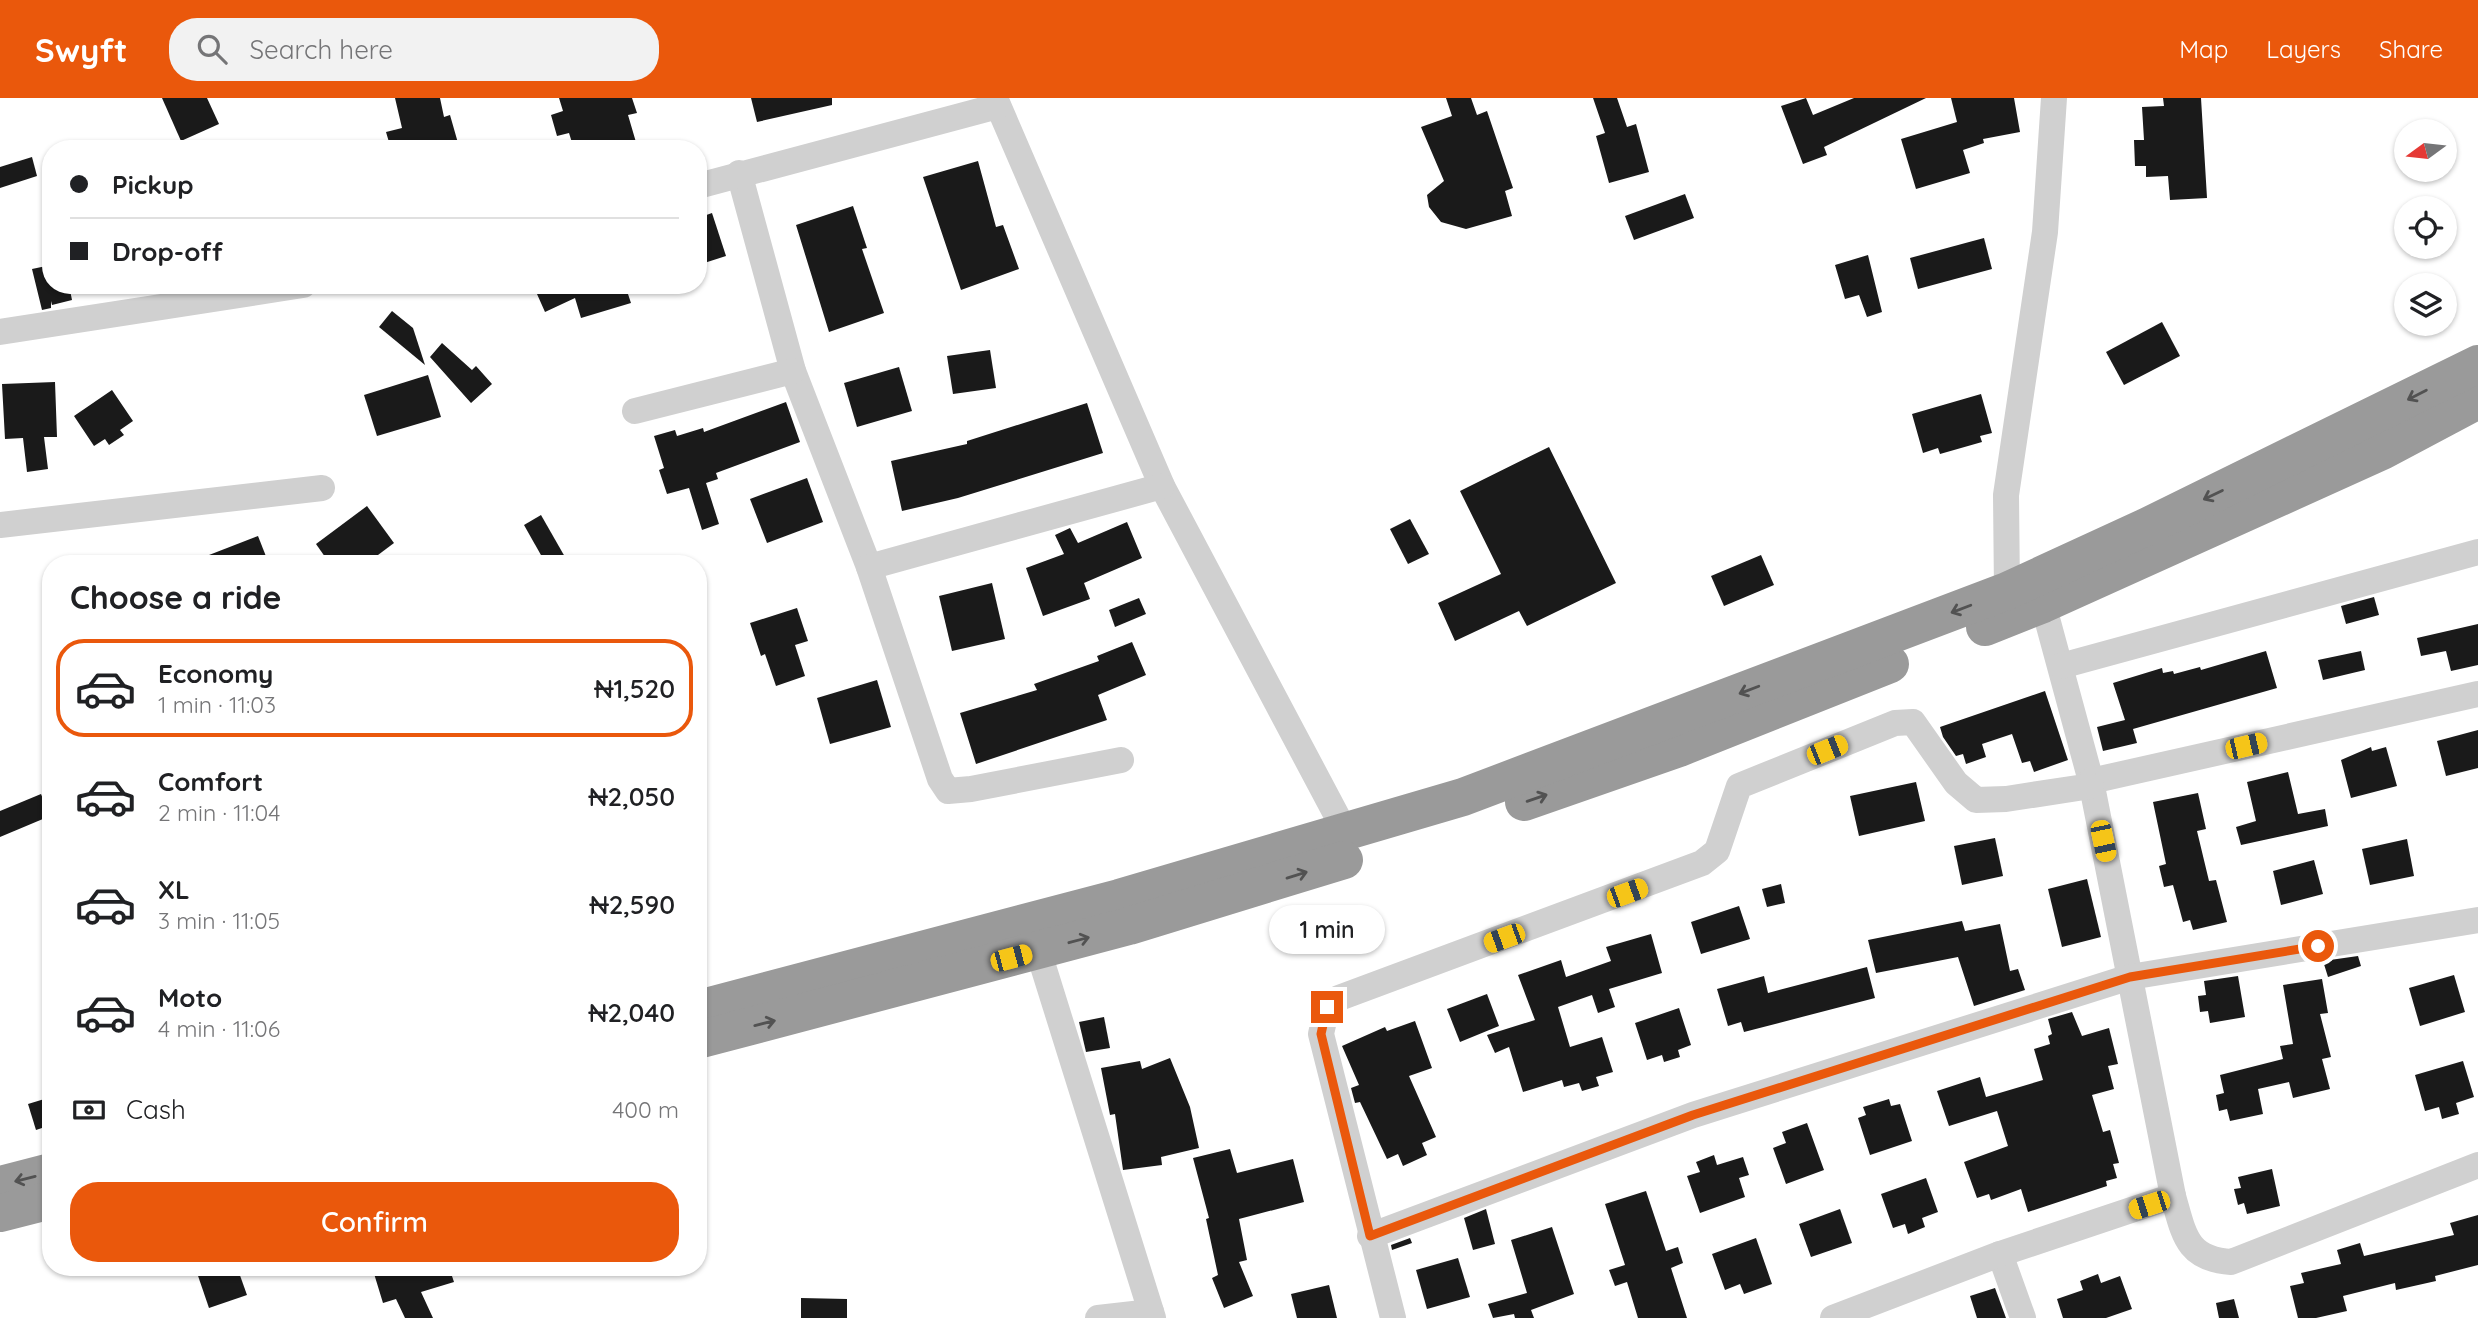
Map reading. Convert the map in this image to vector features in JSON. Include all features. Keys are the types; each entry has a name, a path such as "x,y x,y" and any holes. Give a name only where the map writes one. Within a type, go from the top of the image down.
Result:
{"highway":[{"path":"707,1007 1119,898 1463,797 2007,591 2146,527 2478,364"},
{"path":"707,1038 1129,926 1466,823 1679,748 2043,604 2382,451 2478,400"},
{"path":"0,1185 42,1174"},
{"path":"0,1213 42,1202"}],"street":[{"path":"2007,591 2006,495 2045,232 2054,98"},
{"path":"707,184 997,102 1162,486 1346,833"},
{"path":"739,173 793,371 869,567 940,779 948,791 1121,760"},
{"path":"0,332 245,294"},
{"path":"635,411 793,371"},
{"path":"869,567 1162,486"},
{"path":"0,525 322,488"},
{"path":"2061,666 2478,552"},
{"path":"2043,604 2091,784 2174,1196 2185,1236 2192,1248 2216,1261 2231,1262 2478,1165"},
{"path":"1393,1318 1370,1236 1321,1034 1327,1007 1339,998 1702,863 1717,851 1739,786 1895,723 1913,722 1956,783 1976,800 2006,799 2091,784 2478,694"},
{"path":"1370,1236 1693,1115 2130,977 2478,920"},
{"path":"1038,950 1131,1256 1152,1315 1097,1318"},
{"path":"1833,1318 2000,1254 2174,1196"},
{"path":"2000,1254 2023,1318"}],"building":[{"path":"162,98 207,98 219,124 181,140"},
{"path":"395,98 440,98 444,117 450,115 457,140 388,140 386,132 402,128"},
{"path":"559,98 632,98 637,113 628,115 635,140 571,140 569,133 557,136 551,115 563,111"},
{"path":"751,98 832,98 832,105 757,122"},
{"path":"1446,98 1471,98 1477,115 1487,111 1513,188 1505,191 1512,216 1466,229 1441,222 1429,207 1427,195 1444,181 1421,127 1452,116"},
{"path":"1593,98 1617,98 1627,127 1636,124 1649,172 1609,183 1596,136 1605,133"},
{"path":"1806,98 1813,115 1854,98 1926,98 1824,147 1827,155 1803,164 1781,106"},
{"path":"1951,98 2014,98 2020,132 1983,139 1984,143 1963,150 1970,173 1916,189 1901,139 1957,122"},
{"path":"2163,98 2201,98 2207,198 2170,200 2168,176 2146,177 2146,166 2135,166 2134,140 2144,140 2142,107 2164,106"},
{"path":"32,157 37,176 0,188 0,167"},
{"path":"978,161 996,227 1003,225 1019,269 961,290 923,177"},
{"path":"1685,194 1694,218 1634,240 1625,216"},
{"path":"853,206 867,248 862,249 884,313 829,332 796,225"},
{"path":"712,213 726,256 707,262 707,215"},
{"path":"1984,238 1992,269 1918,289 1910,258"},
{"path":"1868,255 1882,312 1867,317 1859,295 1845,299 1835,265"},
{"path":"42,267 42,294 71,294 72,300 52,305 51,301 51,308 42,310 32,269"},
{"path":"537,294 628,294 631,303 581,318 575,298 545,312"},
{"path":"392,311 413,328 425,365 379,327"},
{"path":"2162,322 2180,356 2124,385 2106,352"},
{"path":"442,343 472,370 476,366 492,384 471,403 430,357"},
{"path":"990,350 996,388 953,394 947,356"},
{"path":"899,367 912,411 857,427 844,383"},
{"path":"428,375 441,417 377,436 364,395"},
{"path":"55,382 57,437 44,437 48,469 27,472 23,438 5,439 2,384"},
{"path":"112,390 133,421 120,430 124,435 109,445 105,439 94,446 74,416"},
{"path":"1981,394 1992,433 1980,436 1982,442 1940,454 1938,448 1923,453 1912,414"},
{"path":"786,402 800,442 716,473 718,479 706,483 719,524 702,530 689,488 667,494 659,470 664,468 654,436 675,430 677,436 703,428 704,432"},
{"path":"1087,403 1103,453 958,498 902,511 891,461 967,444 967,441"},
{"path":"1549,447 1616,583 1527,626 1519,611 1455,641 1438,603 1501,574 1460,491"},
{"path":"807,478 823,522 767,543 750,499"},
{"path":"367,506 394,543 378,555 324,555 316,544"},
{"path":"541,515 564,555 541,555 524,525"},
{"path":"1410,519 1429,554 1408,564 1390,529"},
{"path":"1127,522 1142,558 1084,583 1090,599 1043,616 1026,568 1064,554 1055,535 1070,528 1078,543"},
{"path":"258,536 265,555 209,555"},
{"path":"1761,555 1774,585 1724,606 1711,576"},
{"path":"992,583 1005,639 952,651 939,596"},
{"path":"2374,597 2379,615 2346,624 2341,606"},
{"path":"1139,598 1146,614 1115,627 1109,610"},
{"path":"797,608 808,641 795,645 805,676 776,686 765,654 761,656 750,623"},
{"path":"2478,624 2478,665 2451,671 2446,651 2421,656 2417,638"},
{"path":"1132,642 1146,675 1098,695 1107,720 976,764 960,713 1037,690 1034,684 1099,661 1097,656"},
{"path":"2266,651 2277,688 2133,729 2137,743 2103,751 2097,727 2125,720 2113,683 2162,668 2163,673 2173,671 2174,674 2200,667 2201,670"},
{"path":"2361,651 2365,670 2323,680 2318,660"},
{"path":"877,680 891,727 830,744 817,698"},
{"path":"2045,691 2068,760 2034,772 2030,761 2022,763 2012,734 1982,744 1986,757 1966,764 1963,754 1956,756 1943,737 1940,727"},
{"path":"2478,730 2478,768 2446,776 2437,741"},
{"path":"2371,747 2372,751 2386,747 2397,786 2351,798 2341,760"},
{"path":"2288,772 2298,814 2325,809 2328,826 2241,845 2236,827 2256,821 2247,782"},
{"path":"1916,782 1925,821 1859,836 1850,796"},
{"path":"2198,793 2206,829 2197,831 2209,881 2216,880 2227,922 2193,930 2190,920 2183,922 2173,885 2164,887 2159,866 2166,864 2153,802"},
{"path":"41,794 42,796 42,819 0,837 0,811"},
{"path":"1995,838 2003,876 1962,885 1954,846"},
{"path":"2407,839 2414,876 2370,885 2362,849"},
{"path":"2314,860 2323,894 2281,905 2273,871"},
{"path":"2087,879 2101,937 2062,947 2048,889"},
{"path":"1781,884 1785,903 1767,907 1762,889"},
{"path":"1739,906 1750,939 1701,954 1691,922"},
{"path":"1962,921 1965,931 2000,924 2010,971 2018,969 2025,990 1974,1006 1958,957 1876,973 1868,940"},
{"path":"1651,934 1662,973 1609,989 1615,1007 1598,1013 1592,995 1558,1007 1570,1047 1602,1037 1613,1072 1596,1077 1599,1086 1582,1091 1579,1083 1564,1087 1562,1080 1523,1092 1509,1047 1495,1053 1487,1035 1535,1020 1518,975 1561,960 1566,977 1611,961 1606,947"},
{"path":"2358,956 2361,966 2328,977 2323,961"},
{"path":"1867,967 1875,998 1744,1032 1741,1022 1728,1026 1717,989 1764,976 1768,993"},
{"path":"2454,975 2465,1012 2420,1026 2409,988"},
{"path":"2238,976 2245,1017 2210,1023 2208,1011 2200,1012 2198,996 2206,995 2204,981"},
{"path":"2322,979 2328,1013 2320,1014 2331,1057 2322,1059 2330,1089 2293,1098 2289,1082 2258,1089 2263,1114 2230,1121 2227,1109 2219,1111 2216,1095 2224,1093 2220,1075 2283,1059 2280,1046 2293,1044 2283,985"},
{"path":"1487,994 1499,1026 1460,1042 1447,1009"},
{"path":"1679,1008 1691,1045 1678,1050 1680,1057 1664,1062 1662,1055 1647,1060 1635,1023"},
{"path":"2072,1012 2082,1036 2109,1028 2118,1064 2108,1066 2114,1089 2092,1095 2103,1132 2110,1130 2119,1163 2113,1164 2117,1178 2106,1181 2107,1186 2028,1212 2021,1189 1991,1200 1989,1194 1977,1198 1964,1162 2008,1146 1997,1111 1949,1126 1937,1091 1980,1077 1986,1097 2043,1080 2034,1049 2050,1044 2048,1036 2052,1034 2048,1019"},
{"path":"1104,1017 1110,1048 1086,1052 1079,1022"},
{"path":"1415,1021 1432,1068 1409,1076 1436,1137 1422,1143 1427,1155 1403,1166 1398,1154 1387,1159 1360,1102 1355,1103 1351,1088 1359,1085 1342,1046 1385,1027 1387,1031"},
{"path":"1170,1058 1190,1107 1199,1148 1161,1157 1162,1165 1123,1170 1115,1114 1110,1115 1101,1068 1140,1061 1142,1069"},
{"path":"2463,1061 2474,1097 2456,1103 2459,1114 2442,1119 2439,1107 2425,1111 2415,1075"},
{"path":"1889,1099 1891,1106 1900,1104 1912,1141 1870,1155 1858,1118 1866,1115 1863,1107"},
{"path":"42,1100 42,1128 36,1130 28,1104"},
{"path":"1807,1123 1824,1170 1786,1184 1773,1148 1786,1143 1782,1132"},
{"path":"1230,1149 1237,1173 1293,1159 1304,1202 1239,1219 1247,1260 1239,1262 1253,1296 1224,1308 1212,1278 1218,1275 1206,1219 1209,1218 1193,1158"},
{"path":"1714,1155 1717,1165 1743,1157 1749,1175 1739,1178 1745,1197 1700,1213 1687,1176 1700,1172 1696,1162"},
{"path":"2272,1169 2280,1206 2247,1214 2244,1203 2238,1205 2234,1189 2241,1188 2238,1177"},
{"path":"1926,1178 1938,1212 1922,1218 1925,1227 1908,1234 1905,1224 1893,1228 1881,1194"},
{"path":"1646,1191 1666,1251 1678,1247 1683,1263 1671,1268 1687,1318 1638,1318 1627,1282 1615,1286 1609,1270 1625,1265 1605,1204"},
{"path":"1486,1209 1495,1244 1473,1250 1464,1218"},
{"path":"1840,1209 1852,1243 1811,1257 1799,1224"},
{"path":"2478,1215 2478,1265 2435,1276 2436,1281 2396,1290 2395,1283 2343,1296 2347,1311 2316,1318 2298,1318 2290,1286 2304,1283 2301,1273 2341,1264 2337,1250 2360,1243 2364,1256 2454,1235 2450,1223"},
{"path":"1552,1227 1574,1294 1531,1310 1534,1318 1515,1318 1514,1314 1493,1318 1488,1304 1527,1293 1511,1240"},
{"path":"1410,1238 1412,1243 1392,1250 1391,1245"},
{"path":"1756,1238 1772,1284 1744,1294 1740,1284 1725,1290 1712,1254"},
{"path":"1458,1258 1470,1297 1427,1309 1416,1270"},
{"path":"2098,1274 2101,1283 2120,1276 2132,1309 2106,1318 2063,1318 2057,1299 2083,1290 2080,1281"},
{"path":"198,1276 240,1276 247,1295 209,1308"},
{"path":"375,1276 452,1276 454,1282 421,1292 433,1318 405,1318 396,1299 383,1303"},
{"path":"1329,1285 1337,1318 1297,1318 1291,1294"},
{"path":"1995,1288 2006,1318 1977,1318 1970,1296"},
{"path":"801,1298 847,1299 847,1318 801,1318"},
{"path":"2234,1299 2239,1318 2219,1318 2216,1303"}],"route":[{"path":"1327,1007 1321,1034 1370,1236 1693,1115 2130,977 2318,946"}]}
